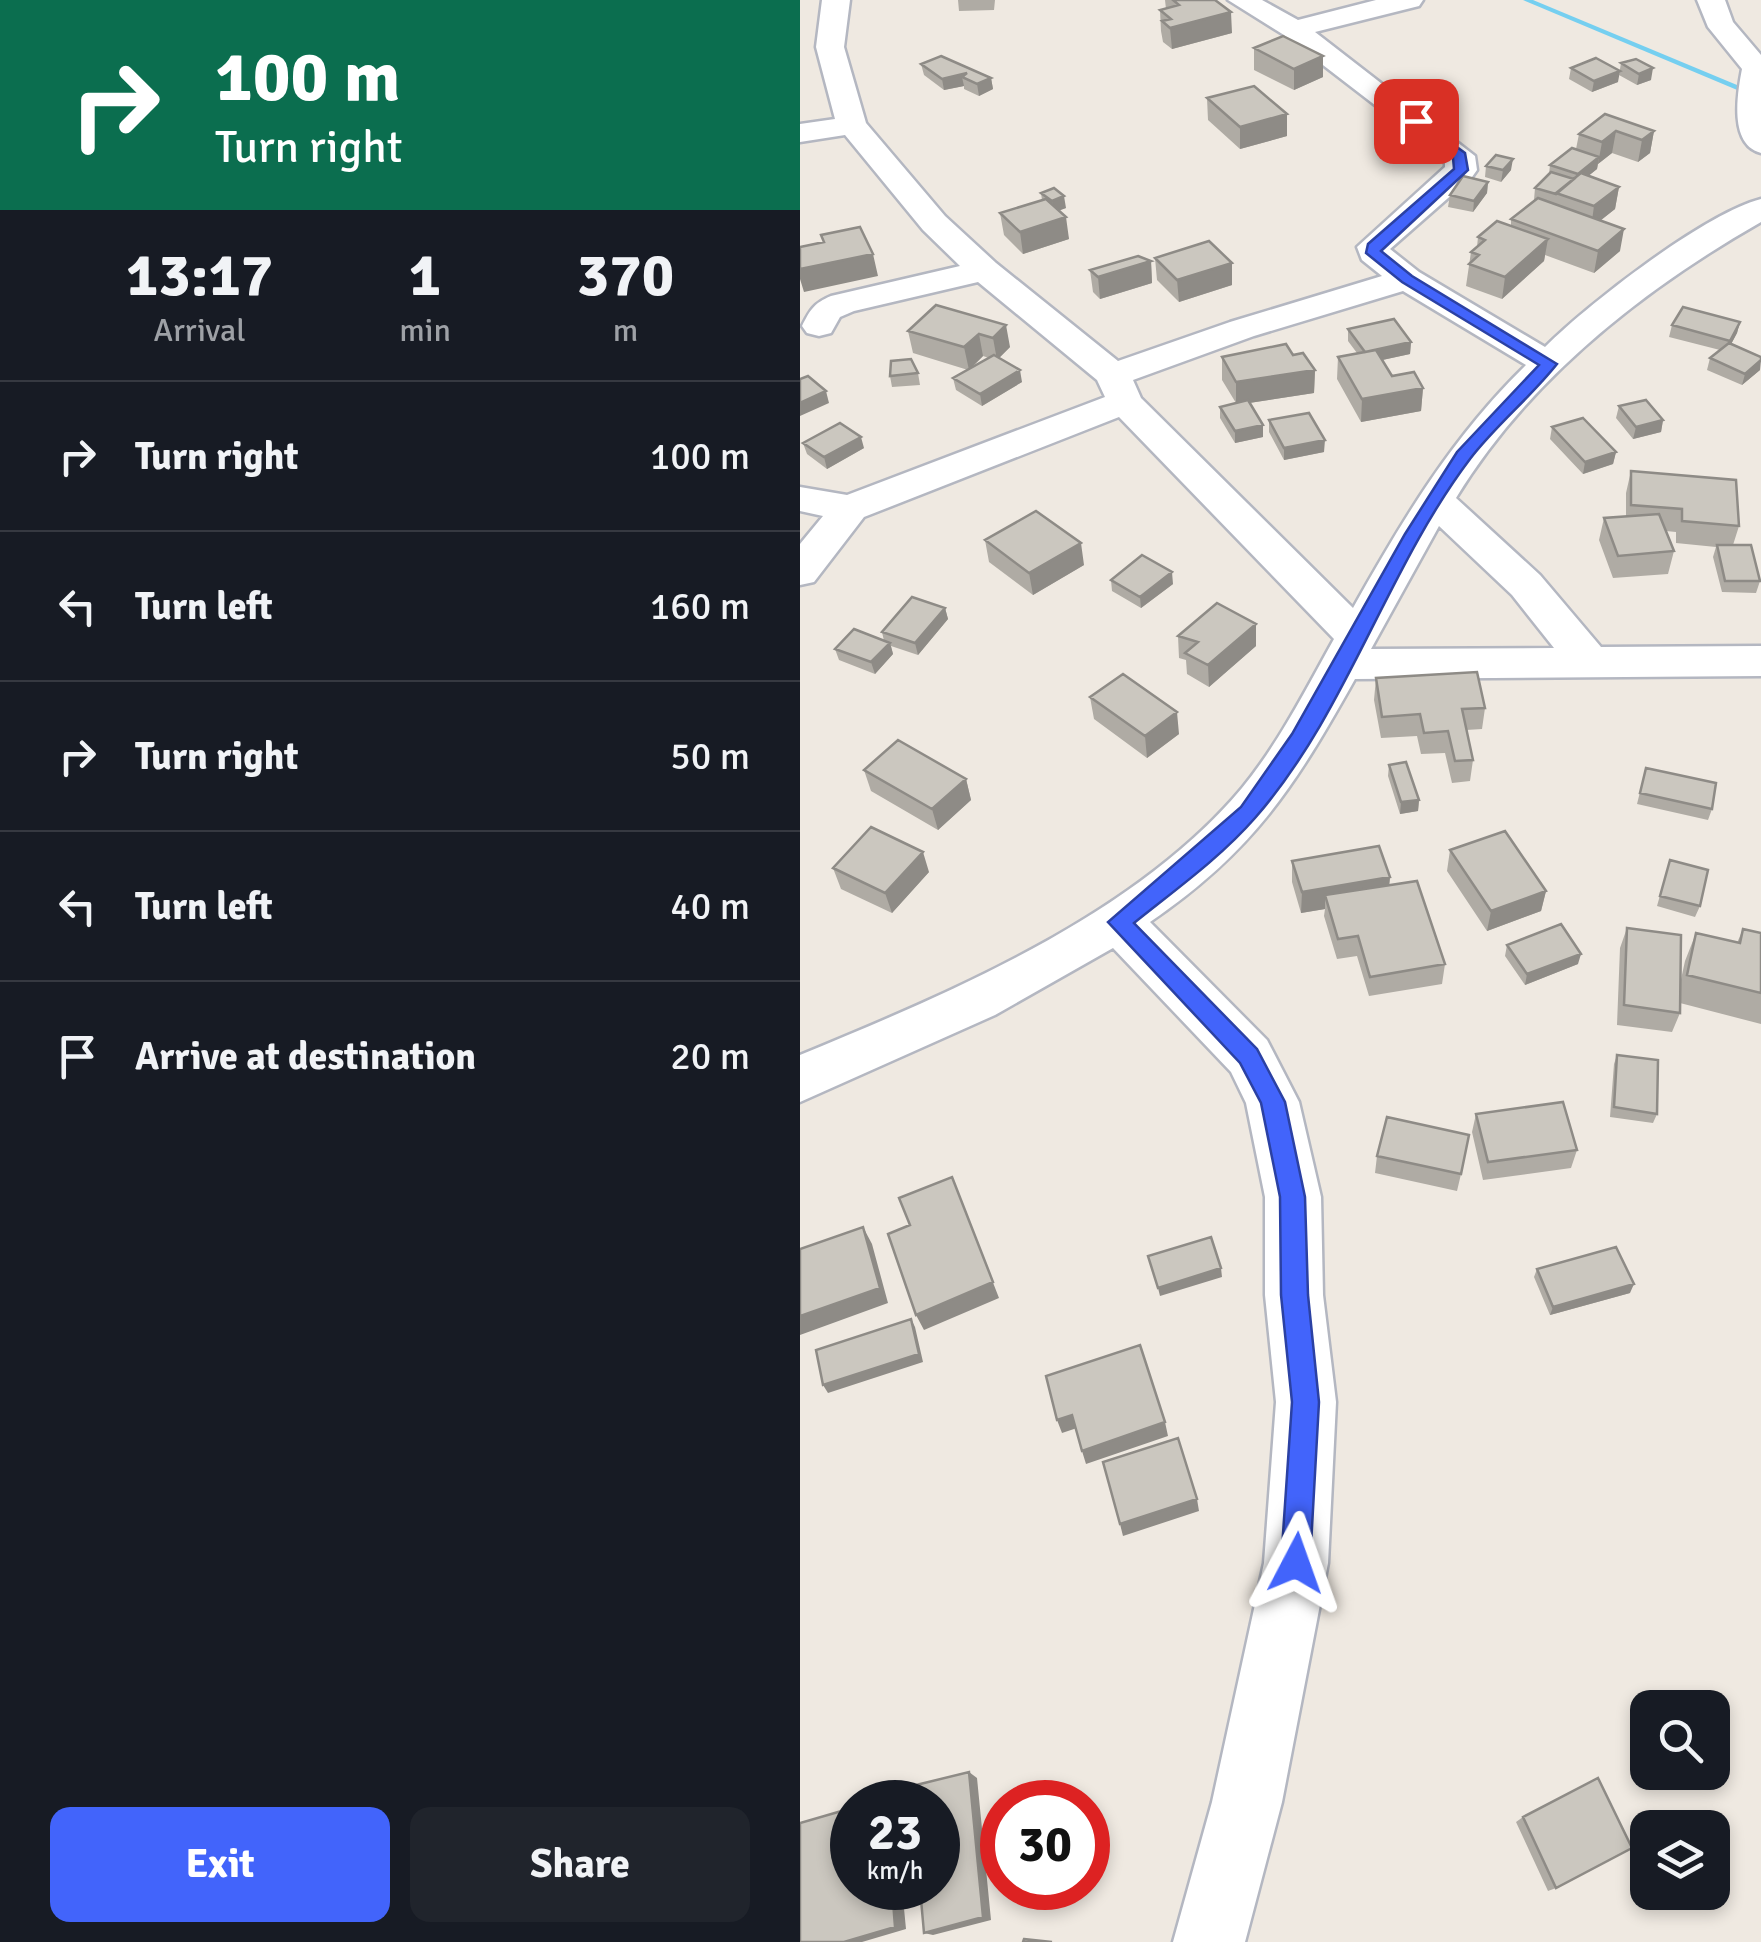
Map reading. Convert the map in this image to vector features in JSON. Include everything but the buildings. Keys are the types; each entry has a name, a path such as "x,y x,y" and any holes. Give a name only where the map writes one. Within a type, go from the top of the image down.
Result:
{"street":[{"path":"836,0 830,47 852,125 934,223 1119,389 1349,650 1589,661 1761,661"},
{"path":"1242,0 1294,29 1460,156 1461,170 1374,248 1376,257 1549,364"},
{"path":"1294,29 1409,0"},
{"path":"1712,0 1716,20 1742,47 1756,69 1752,94 1757,141 1761,144"},
{"path":"800,133 852,125"},
{"path":"800,1079 906,1035 1119,922 1202,856 1248,812 1300,739 1434,500 1463,456 1549,364 1624,295 1662,267 1761,209"},
{"path":"819,326 826,311 844,303 984,270"},
{"path":"800,572 850,508 1119,389 1242,329 1407,279"},
{"path":"800,499 850,508"},
{"path":"1434,500 1526,584 1589,661"},
{"path":"1707,661 1761,695"},
{"path":"1119,922 1249,1056 1272,1102 1293,1197 1294,1295 1306,1402 1296,1563 1247,1802 1209,1942"}],"waterway":[{"path":"1527,0 1761,98"}],"route":[{"path":"1296,1563 1306,1402 1294,1295 1293,1197 1272,1102 1249,1056 1119,922 1202,856 1248,812 1300,739 1414,534 1463,456 1549,364 1376,257 1374,248 1461,170 1460,156 1416,121"}]}
